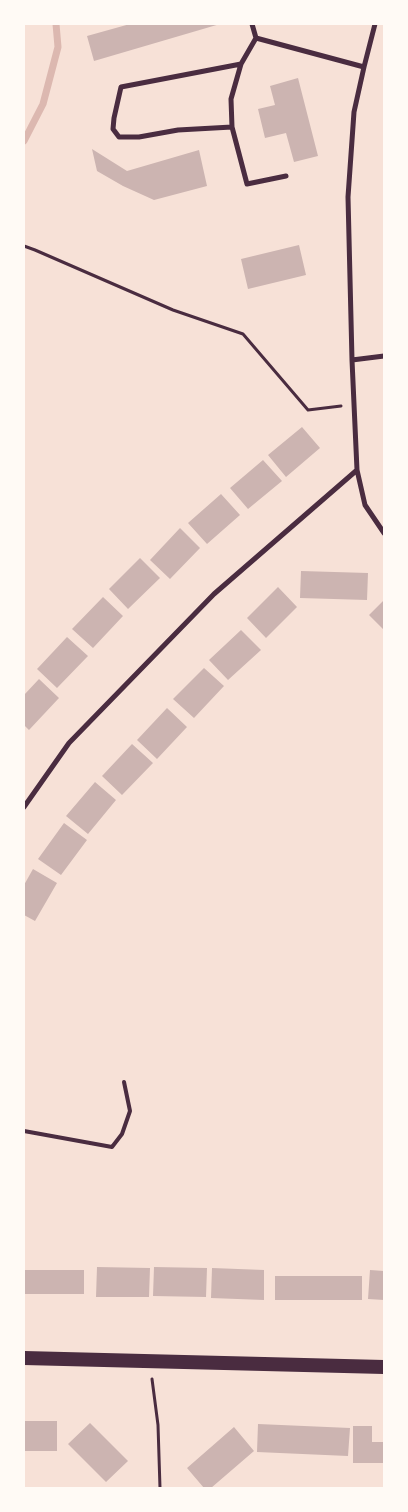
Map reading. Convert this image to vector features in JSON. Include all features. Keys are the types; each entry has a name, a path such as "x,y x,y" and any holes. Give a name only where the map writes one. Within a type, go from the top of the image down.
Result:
{"highway":[{"path":"24,1358 384,1367"}],"street":[{"path":"252,24 256,38 241,64 230,100 232,127 247,184 286,176"},
{"path":"375,24 354,112 348,197 357,470 365,505 384,533"},
{"path":"256,38 364,67"},
{"path":"232,127 178,130 139,137 119,137 113,129 121,87 241,64"},
{"path":"352,360 384,356"},
{"path":"24,807 70,743 207,601 357,470"}],"lane":[{"path":"24,1131 112,1146 122,1134 130,1111 124,1082"}],"path":[{"path":"24,246 173,310 243,334 308,410 354,405"},
{"path":"150,1361 158,1425 160,1488"}],"building":[{"path":"130,24 220,24 94,61 87,36"},
{"path":"298,78 318,156 294,162 286,133 265,138 258,109 275,105 270,86"},
{"path":"92,149 127,171 199,150 207,186 154,200 123,186 97,171"},
{"path":"299,245 306,275 248,289 241,259"},
{"path":"302,427 320,448 286,477 268,455"},
{"path":"263,460 282,481 248,509 230,488"},
{"path":"221,494 240,515 207,544 188,523"},
{"path":"180,528 200,548 170,579 150,560"},
{"path":"140,558 160,578 128,609 109,589"},
{"path":"301,571 368,573 367,600 300,598"},
{"path":"278,587 297,607 266,638 247,618"},
{"path":"103,597 123,616 93,648 72,629"},
{"path":"384,600 384,630 369,615"},
{"path":"241,630 261,650 228,680 209,660"},
{"path":"67,637 88,656 57,688 37,669"},
{"path":"204,668 224,686 194,718 173,699"},
{"path":"39,679 59,698 29,730 24,725 24,695"},
{"path":"167,708 187,727 157,759 137,740"},
{"path":"132,744 153,763 122,795 102,776"},
{"path":"95,782 116,800 88,834 66,816"},
{"path":"64,823 87,840 61,875 38,859"},
{"path":"33,869 57,883 35,921 24,915 24,885"},
{"path":"97,1267 150,1268 149,1297 96,1297"},
{"path":"154,1267 207,1268 206,1297 153,1296"},
{"path":"212,1268 264,1270 264,1300 211,1298"},
{"path":"24,1270 84,1270 84,1294 24,1294"},
{"path":"370,1270 384,1271 384,1300 368,1299"},
{"path":"275,1276 362,1276 362,1300 275,1300"},
{"path":"24,1421 57,1421 57,1451 24,1451"},
{"path":"90,1423 128,1461 106,1482 68,1444"},
{"path":"258,1424 350,1428 348,1456 257,1452"},
{"path":"353,1426 372,1426 372,1442 384,1442 384,1463 353,1463"},
{"path":"234,1427 254,1451 211,1488 204,1488 187,1468"}],"waterway":[{"path":"24,141 43,104 58,47 56,24"}]}
